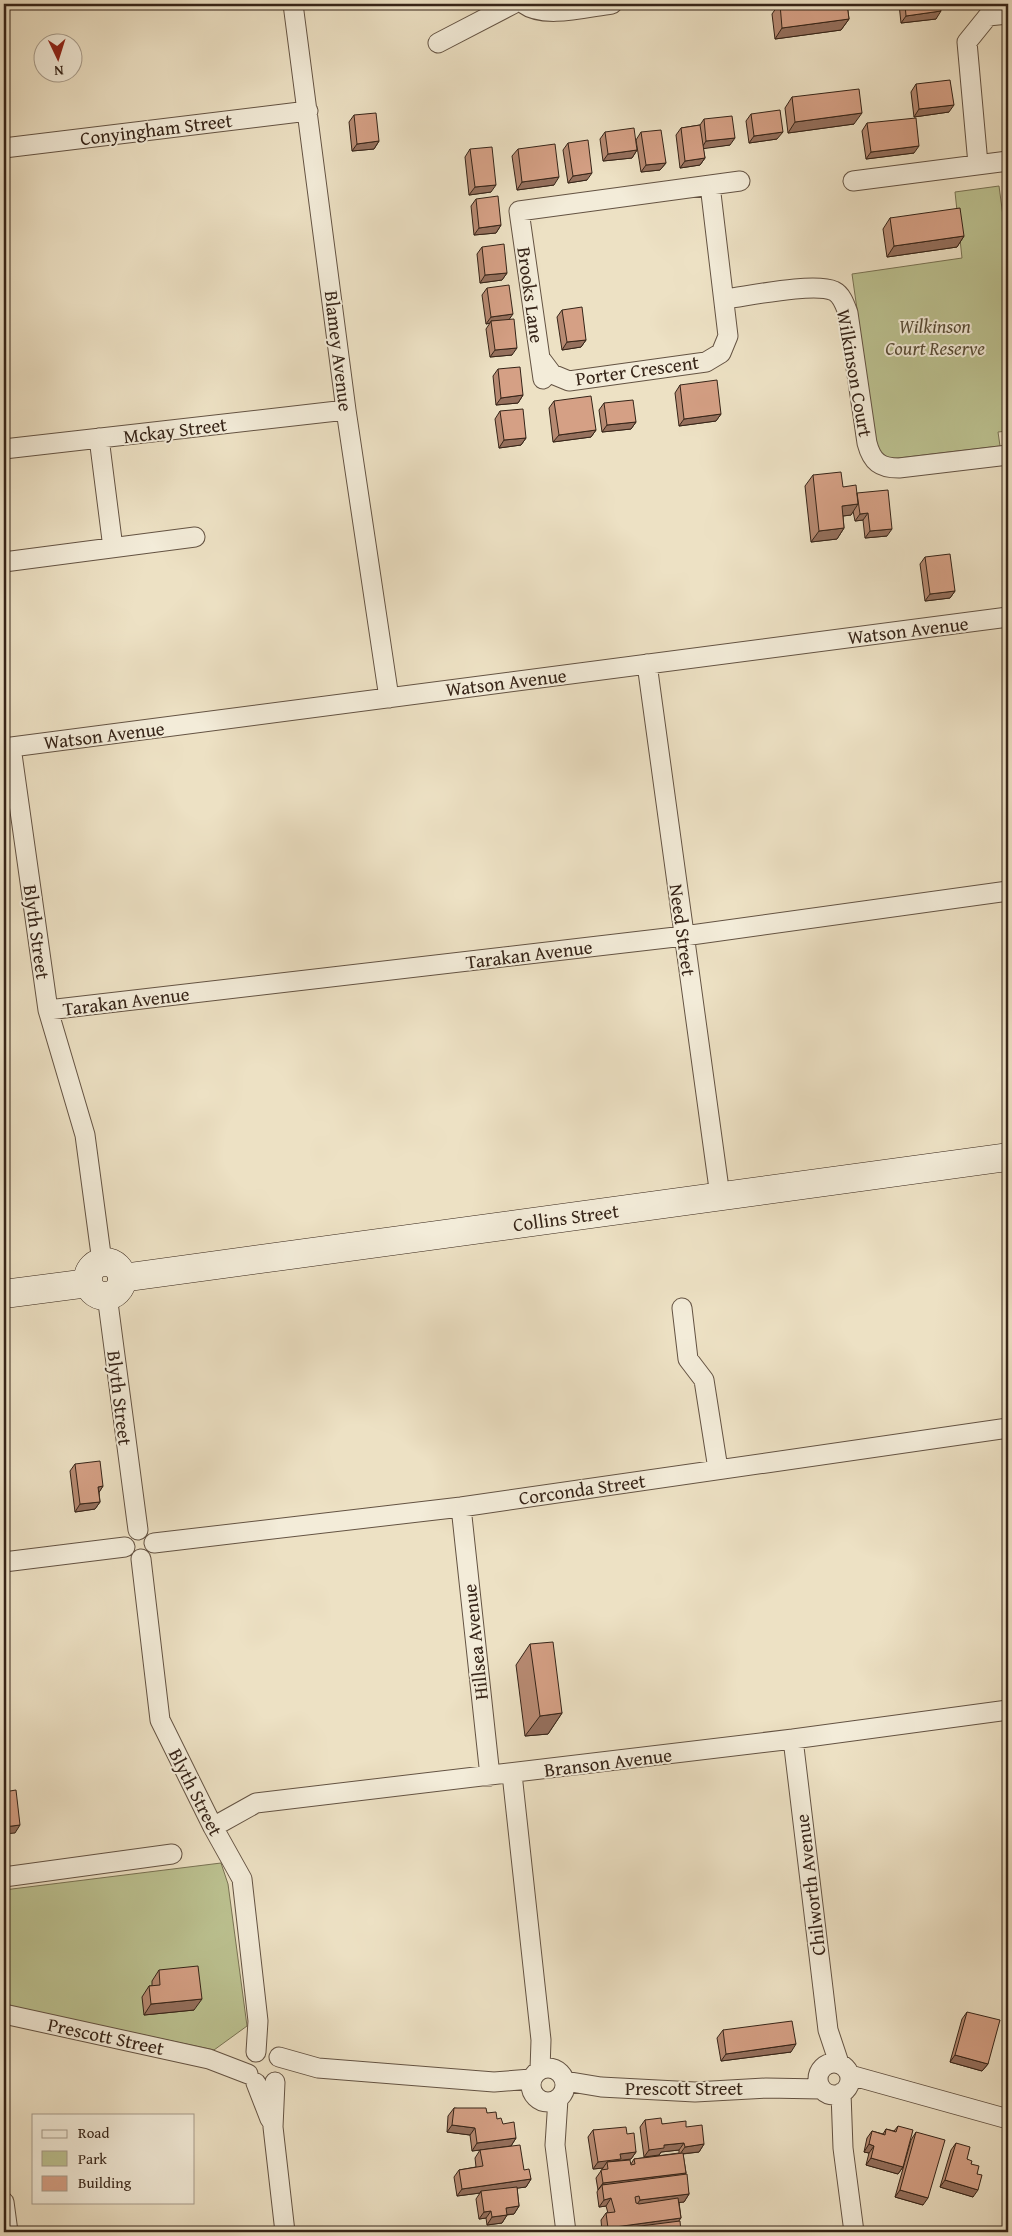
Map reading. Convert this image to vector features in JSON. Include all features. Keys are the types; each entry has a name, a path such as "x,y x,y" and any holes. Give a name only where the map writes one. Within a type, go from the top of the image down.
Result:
{"street":[{"name":"Blamey Avenue","path":"293,4 346,410 389,698"},
{"path":"438,42 513,4"},
{"path":"524,4 532,10 545,12 612,4"},
{"path":"978,164 967,42 988,16 1008,14"},
{"name":"Conyingham Street","path":"4,148 308,111"},
{"path":"853,182 1008,161"},
{"path":"710,185 740,181"},
{"name":"Brooks Lane","path":"543,379 519,211 710,185"},
{"name":"Porter Crescent","path":"540,358 552,374 569,381 706,362 721,353 728,336 710,185"},
{"name":"Wilkinson Court","path":"724,299 818,287 835,291 844,301 848,313 870,454 878,463 886,468 1008,455"},
{"name":"Mckay Street","path":"4,449 346,410"},
{"path":"99,438 114,548"},
{"path":"4,562 195,537"},
{"name":"Watson Avenue","path":"7,747 1008,617"},
{"name":"Need Street","path":"647,664 720,1196"},
{"name":"Blyth Street","path":"7,747 48,1010 85,1135 138,1530"},
{"name":"Tarakan Avenue","path":"48,1010 684,936 1008,891"},
{"name":"Collins Street","path":"4,1294 1008,1157"},
{"path":"682,1308 688,1359 704,1380 718,1469"},
{"name":"Corconda Street","path":"154,1543 460,1507 1008,1428"},
{"name":"Hillsea Avenue","path":"460,1507 490,1776"},
{"path":"138,1530 150,1534 154,1543 152,1553 146,1558 141,1559 130,1557 125,1547 128,1535 138,1530"},
{"path":"4,1562 125,1547"},
{"name":"Blyth Street","path":"141,1559 160,1720 213,1827 242,1879 285,2232"},
{"name":"Branson Avenue","path":"213,1827 256,1803 512,1774 1008,1710"},
{"name":"Chilworth Avenue","path":"793,1739 854,2232"},
{"path":"512,1774 541,2040 566,2232"},
{"path":"4,1878 172,1854"},
{"name":"Prescott Street","path":"4,2014 209,2059 264,2066 318,2068 494,2082 695,2092 766,2088 834,2080 893,2086 1008,2119"},
{"path":"4,2202 8,2232"}],"green space":[{"name":"Wilkinson Court Reserve","path":"999,186 1008,254 1008,431 998,432 1000,446 890,459 878,450 876,442 852,274 962,258 955,192"},
{"path":"221,1863 228,1884 247,2026 214,2050 4,2005 4,1890"}],"building":[{"path":"780,4 847,4 849,19 782,28"},
{"path":"905,4 940,4 941,11 906,16"},
{"path":"950,80 954,105 919,109 916,84"},
{"path":"859,89 862,113 795,122 792,97"},
{"path":"780,110 783,132 754,136 751,114"},
{"path":"376,113 379,141 357,144 354,115"},
{"path":"732,116 735,138 706,141 704,119"},
{"path":"916,118 919,146 871,152 867,123"},
{"path":"700,125 705,158 685,161 681,128"},
{"path":"634,128 637,150 608,154 605,132"},
{"path":"661,130 666,163 646,165 641,132"},
{"path":"588,140 592,173 573,176 568,143"},
{"path":"555,144 559,177 522,182 518,149"},
{"path":"492,147 496,185 475,187 470,149"},
{"path":"498,196 501,225 479,228 476,199"},
{"path":"960,208 964,236 894,246 890,218"},
{"path":"504,244 507,273 485,275 482,247"},
{"path":"509,285 513,314 491,317 487,288"},
{"path":"582,307 586,340 567,342 562,310"},
{"path":"514,319 517,348 495,350 491,321"},
{"path":"520,367 523,395 501,398 498,369"},
{"path":"717,380 721,414 684,419 680,385"},
{"path":"591,396 596,430 559,435 554,401"},
{"path":"633,400 636,422 607,425 604,403"},
{"path":"523,409 526,438 504,440 500,411"},
{"path":"841,472 843,487 856,485 858,504 842,506 844,528 819,531 813,475"},
{"path":"888,490 892,529 870,531 868,513 860,514 857,493"},
{"path":"950,554 955,591 930,594 925,557"},
{"path":"100,1461 103,1486 98,1487 100,1502 80,1504 75,1464"},
{"path":"553,1642 562,1713 540,1716 530,1644"},
{"path":"16,1790 20,1825 4,1827 4,1792"},
{"path":"198,1966 202,1999 151,2004 149,1986 160,1985 159,1970"},
{"path":"967,2012 1000,2020 988,2064 955,2055"},
{"path":"792,2021 796,2044 726,2054 723,2030"},
{"path":"454,2108 486,2108 487,2113 496,2112 497,2119 501,2118 503,2124 514,2122 516,2138 477,2143 475,2128 452,2125"},
{"path":"661,2118 662,2124 686,2121 686,2127 702,2125 704,2144 685,2147 684,2143 664,2145 664,2148 649,2150 645,2120"},
{"path":"898,2126 913,2130 903,2167 871,2158 874,2146 869,2144 872,2131 885,2135 886,2129 896,2132"},
{"path":"626,2127 627,2134 634,2133 636,2152 620,2154 621,2159 598,2162 593,2130"},
{"path":"916,2132 945,2140 928,2198 900,2190"},
{"path":"956,2143 970,2147 967,2159 972,2161 971,2164 979,2166 977,2174 982,2175 978,2190 945,2180"},
{"path":"520,2145 524,2170 529,2169 531,2179 462,2189 459,2170 483,2166 480,2150"},
{"path":"683,2153 686,2173 603,2183 601,2170 608,2169 607,2162 630,2160 631,2165 635,2164 634,2159"},
{"path":"687,2174 689,2194 640,2200 639,2196 635,2197 636,2203 639,2204 678,2198 681,2218 608,2228 606,2213 615,2212 611,2198 604,2200 602,2185"},
{"path":"517,2187 519,2206 506,2208 507,2215 492,2217 491,2211 484,2212 481,2191"},
{"path":"680,2221 681,2232 609,2232 609,2230"}]}
